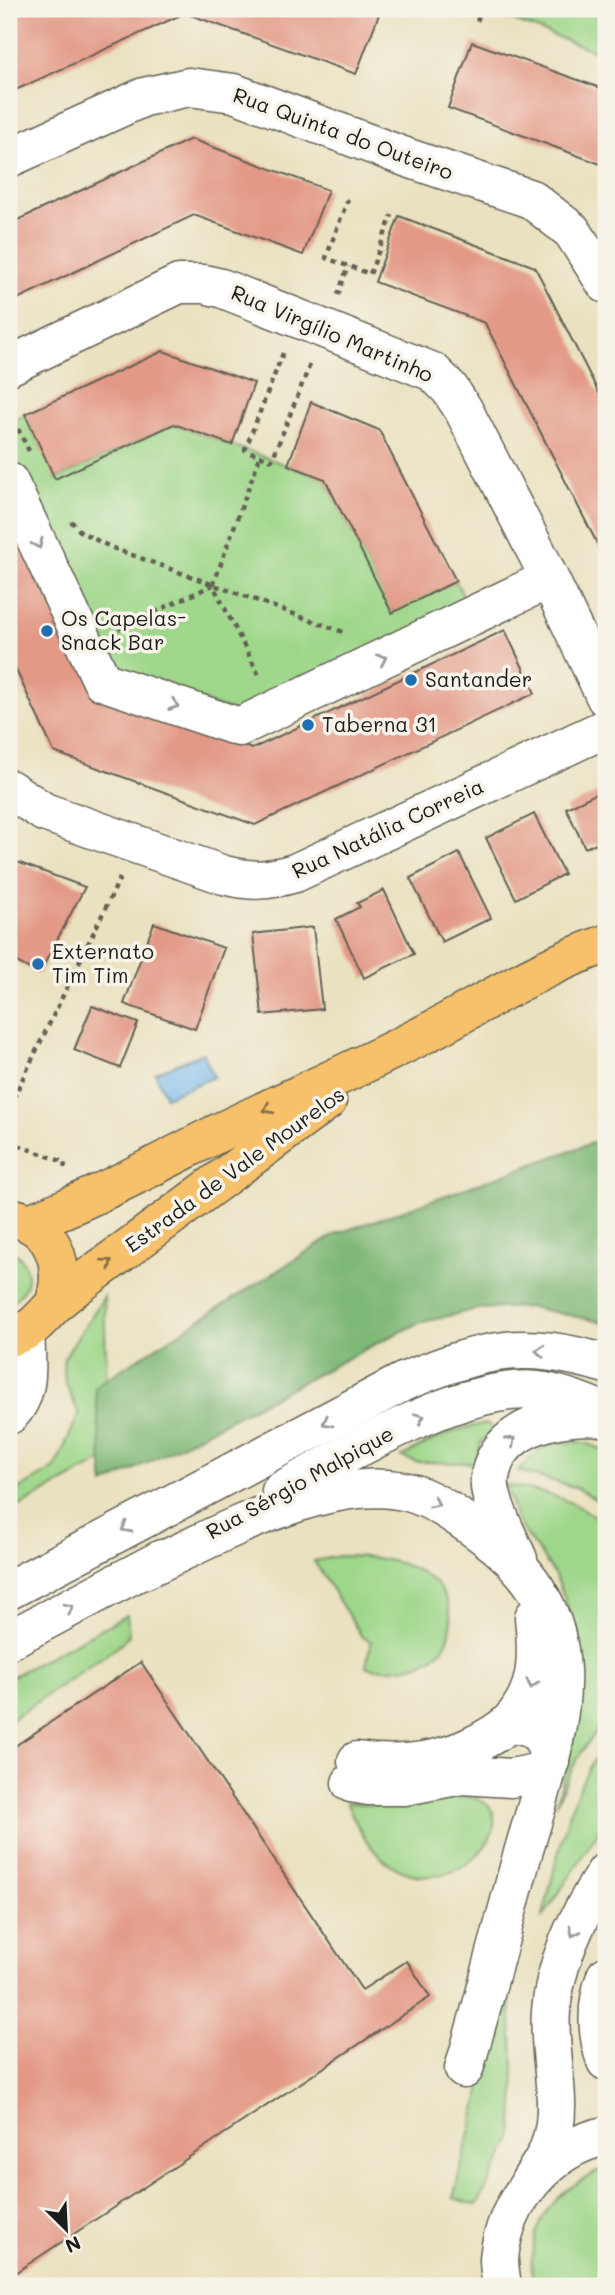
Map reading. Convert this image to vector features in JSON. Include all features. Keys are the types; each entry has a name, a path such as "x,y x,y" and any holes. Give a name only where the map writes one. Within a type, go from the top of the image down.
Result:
{"main road":[{"name":"Estrada de Vale Mourelos","path":"15,1218 79,1204 418,1038 517,982 606,944"},
{"name":"Estrada de Vale Mourelos","path":"17,1335 41,1321 54,1305 293,1125 418,1038"},
{"name":"Estrada de Vale Mourelos","path":"15,1218 44,1234 54,1250 60,1268 60,1287 54,1305"}],"street":[{"name":"Rua Quinta do Outeiro","path":"9,159 144,97 189,87 234,93 408,158 531,199 572,231 606,284"},
{"name":"Rua Virgílio Martinho","path":"9,366 179,284 204,284 221,288 433,372 449,388 463,410 606,698"},
{"path":"21,471 85,645 102,681 239,727 549,579"},
{"name":"Rua Natália Correia","path":"9,789 44,812 224,875 245,881 268,881 295,873 606,727"},
{"path":"9,1415 23,1396 27,1379 17,1335"},
{"name":"Rua Sérgio Malpique","path":"9,1590 403,1382 439,1367 471,1356 518,1349 551,1351 606,1364"},
{"name":"Rua Sérgio Malpique","path":"9,1640 141,1571 340,1458 447,1407 513,1391 543,1391 578,1400 606,1415"},
{"path":"550,1761 537,1773 525,1776 488,1778 463,1775 404,1786 354,1772 440,1758 489,1739 520,1711 530,1694 535,1675 537,1642 534,1615 522,1569 493,1501 489,1479 506,1444 522,1432 548,1420 579,1415 606,1415"},
{"path":"141,1571 294,1503 315,1496 358,1489 387,1489 413,1494 441,1505 511,1556 522,1569 547,1608 554,1627 562,1666 561,1706 550,1761 464,2070"},
{"path":"508,1724 524,1725 535,1730 542,1737 550,1761"},
{"path":"488,1778 506,1793 514,1804 523,1837 522,1859"},
{"path":"472,2286 495,2250 509,2217 550,2147 555,2125 550,2013 554,1988 564,1954 606,1872"},
{"path":"606,1976 601,1992 598,2027 606,2061"},
{"path":"529,2183 557,2156 591,2139 606,2136"},
{"path":"502,2286 499,2259 509,2217"}],"path":[{"path":"477,21 482,9"},
{"path":"348,199 326,258 370,274 392,215"},
{"path":"272,381 245,450 260,456 272,460 299,391"},
{"path":"9,411 21,471"},
{"path":"85,645 213,585 260,456"},
{"path":"66,516 81,532 110,547 344,633 356,633"},
{"path":"213,585 276,709"},
{"path":"9,1107 137,845"},
{"path":"9,1142 64,1162 69,1187 79,1204"}],"green space":[{"path":"482,9 606,9 606,55"},
{"path":"25,414 56,479 174,424 325,479 392,612 456,581 470,610 245,716 105,668 9,464 9,422"},
{"path":"606,1138 606,1323 530,1307 477,1309 419,1323 104,1485 95,1386 334,1235"},
{"path":"9,1249 22,1261 27,1276 22,1291 9,1303"},
{"path":"104,1297 109,1457 9,1512 9,1495 55,1468 79,1414 65,1379 64,1358"},
{"path":"486,1424 491,1431 481,1442 475,1463 416,1462 402,1457 442,1436"},
{"path":"559,1442 586,1443 606,1451 606,1506 577,1488 518,1471 536,1454"},
{"path":"506,1485 533,1490 572,1503 606,1526 606,1721 576,1760 556,1805 575,1721 579,1668 576,1641 559,1584 517,1521"},
{"path":"339,1556 397,1562 418,1571 436,1584 443,1593 450,1614 450,1631 437,1654 425,1662 396,1669 366,1667 371,1641 362,1637 314,1561"},
{"path":"127,1615 129,1636 9,1721 9,1678"},
{"path":"606,1742 606,1820 542,1919 573,1804 593,1761"},
{"path":"459,1796 484,1802 494,1817 491,1836 478,1854 457,1869 431,1876 402,1871 373,1849 361,1833 346,1802 402,1805"},
{"path":"509,1982 515,2090 512,2139 477,2205 453,2198"},
{"path":"606,2168 606,2286 533,2286 533,2245 546,2213 557,2199 571,2188"}],"water":[{"path":"203,1053 214,1077 166,1097 155,1073"}],"building":[{"path":"25,9 381,9 356,74 185,13 9,93 9,16"},
{"path":"472,42 606,90 606,166 448,108"},
{"path":"191,139 328,190 303,255 194,215 9,303 9,224"},
{"path":"399,216 535,267 606,407 606,561 485,323 375,282"},
{"path":"163,351 254,383 232,445 174,424 55,479 25,414"},
{"path":"311,402 379,430 456,581 392,613 325,479 288,465"},
{"path":"9,487 105,696 252,749 505,630 535,693 255,825 54,752 9,655"},
{"path":"606,789 606,847 599,850 596,843 585,848 566,808"},
{"path":"534,814 564,874 516,899 486,838"},
{"path":"459,853 491,918 442,942 410,878"},
{"path":"9,859 85,887 39,974 9,958"},
{"path":"384,890 414,954 364,978 336,919 360,907 357,903"},
{"path":"154,923 224,948 195,1029 124,1004"},
{"path":"313,927 322,1009 262,1015 253,934"},
{"path":"92,1006 138,1023 120,1068 74,1050"},
{"path":"141,1662 362,1990 407,1961 430,1997 9,2277 9,1750"}],"place":[{"name":"Os Capelas- Snack Bar","path":"47,631"},
{"name":"Santander","path":"411,680"},
{"name":"Taberna 31","path":"308,725"},
{"name":"Externato Tim Tim","path":"38,964"}]}
